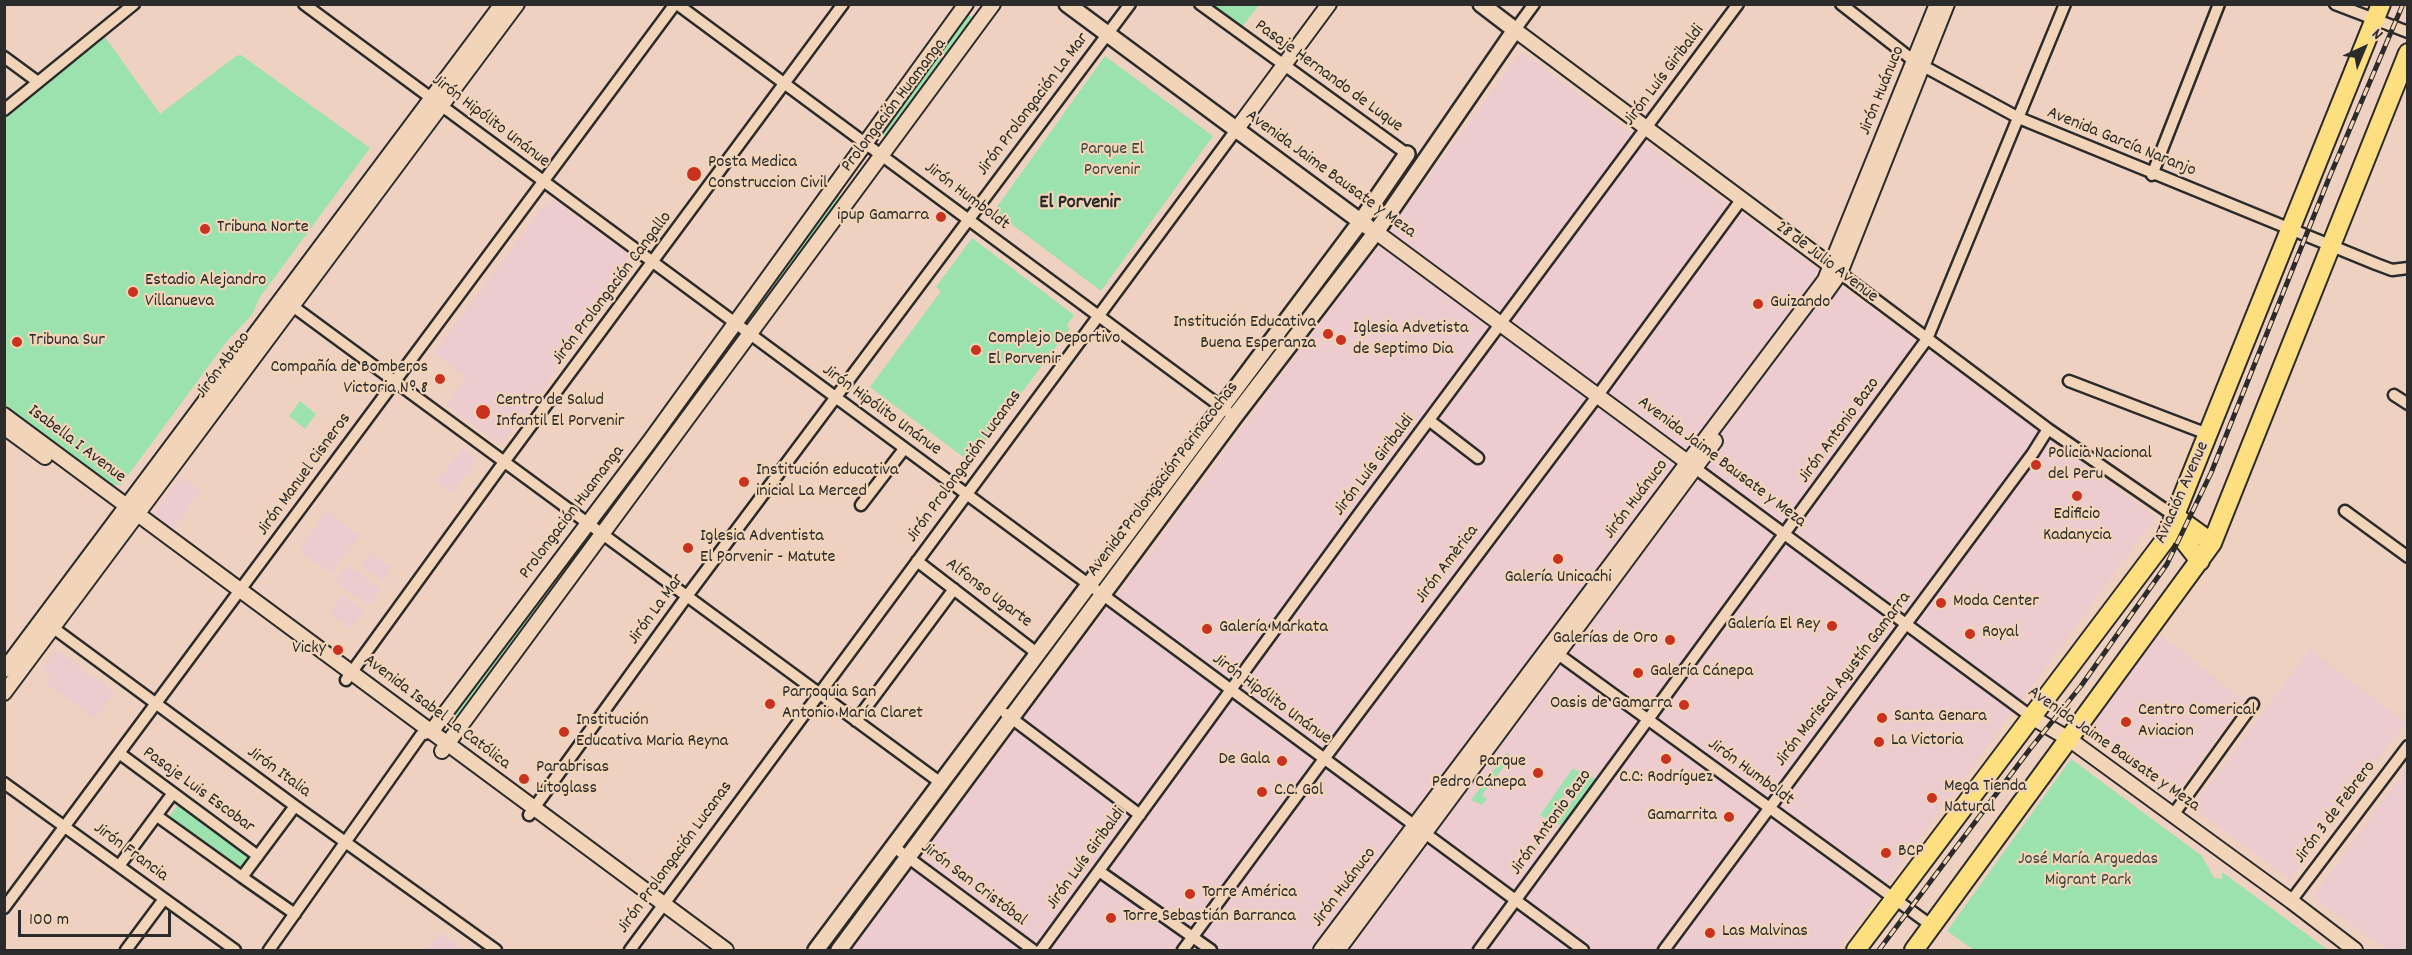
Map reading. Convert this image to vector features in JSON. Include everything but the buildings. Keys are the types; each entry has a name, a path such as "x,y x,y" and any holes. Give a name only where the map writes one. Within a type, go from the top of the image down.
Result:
{"main road":[{"name":"Avenida Jaime Bausate y Meza","path":"1066,4 1376,232"},
{"name":"28 de Julio Avenue","path":"1480,4 1515,30"},
{"name":"Aviación Avenue","path":"1856,951 2165,540 2210,435 2290,228 2378,12"},
{"name":"Avenida Prolongación Parinacochas","path":"816,951 1089,586 1376,232 1515,30"},
{"path":"1914,951 2212,543 2408,53"},
{"name":"Avenida Prolongación Parinacochas","path":"839,951 1102,596 1407,154"},
{"name":"28 de Julio Avenue","path":"2176,517 2212,543"},
{"path":"2176,517 2178,533 2200,561"}],"street":[{"path":"4,110 134,4"},
{"name":"Jirón Hipólito Unánue","path":"304,4 1583,951"},
{"name":"Jirón Abtao","path":"436,102 502,4"},
{"name":"Jirón Abtao","path":"4,669 123,508 286,302 436,102 517,4"},
{"name":"Jirón Humboldt","path":"676,4 1229,412"},
{"name":"Jirón Manuel Cisneros","path":"4,908 676,4"},
{"name":"Jirón Prolongación Cangallo","path":"349,676 504,462 843,4"},
{"name":"Prolongación Huamanga","path":"269,951 344,842 588,523 966,4"},
{"name":"Prolongación Huamanga","path":"445,747 993,4"},
{"name":"Jirón Prolongación La Mar","path":"835,398 1130,4"},
{"name":"Pasaje Hernando de Luque","path":"1200,4 1407,154"},
{"name":"Jirón Prolongación Lucanas","path":"630,951 1329,4"},
{"path":"1515,30 1534,4"},
{"name":"Jirón Luís Giribaldi","path":"1041,951 1500,324 1738,4"},
{"name":"Avenida García Naranjo","path":"1842,4 1919,63 2019,118 2152,175 2392,270 2408,268"},
{"name":"Jirón Huánuco","path":"1919,63 1937,4"},
{"name":"Jirón Huánuco","path":"1321,951 1420,830 1836,270 1919,63 1947,4"},
{"name":"Jirón Antonio Bazo","path":"1479,951 1928,339 2065,4"},
{"path":"2152,175 2219,4"},
{"path":"2335,4 2378,12 2408,32"},
{"name":"28 de Julio Avenue","path":"1515,30 2048,429 2176,517"},
{"path":"4,57 38,82"},
{"name":"Jirón Amèrica","path":"1183,951 1324,759 1598,396 1741,200"},
{"name":"Avenida Jaime Bausate y Meza","path":"1376,232 2033,718 2069,739 2291,900 2355,951"},
{"path":"286,302 941,783"},
{"name":"Jirón Abtao","path":"4,693 135,517 286,302"},
{"path":"2069,381 2210,435"},
{"path":"2394,394 2408,404"},
{"name":"Jirón La Mar","path":"532,812 687,596 835,398"},
{"name":"Isabella I Avenue","path":"4,415 123,508"},
{"path":"1430,421 1478,458"},
{"name":"Isabella I Avenue","path":"4,427 123,508"},
{"name":"Jirón Mariscal Agustín Gamarra","path":"1664,951 2033,453 2048,429"},
{"path":"861,505 904,449"},
{"name":"Avenida Isabel La Católica","path":"123,508 662,908 726,951"},
{"path":"2345,511 2408,558"},
{"name":"Alfonso Ugarte","path":"918,561 1038,654"},
{"path":"856,721 954,589"},
{"name":"Jirón Italia","path":"42,619 496,951"},
{"name":"Jirón Humboldt","path":"1554,651 1932,926"},
{"path":"2173,815 2253,704"},
{"path":"998,708 1140,815"},
{"name":"Jirón 3 de Febrero","path":"2291,900 2408,746"},
{"name":"Pasaje Luis Escobar","path":"119,753 258,856"},
{"name":"Jirón Francia","path":"4,783 235,951"},
{"path":"119,866 173,793"},
{"path":"242,878 295,806"},
{"path":"157,816 295,914"},
{"name":"Jirón Huánuco","path":"1338,951 1420,830"},
{"name":"Jirón San Cristóbal","path":"894,847 1033,951"},
{"path":"1099,871 1211,951"},
{"path":"126,951 164,899"},
{"name":"Avenida Isabel La Católica","path":"662,908 712,951"}],"shaded area":[{"path":"1521,52 2156,517 1838,950 849,950 1216,464"},
{"path":"554,201 635,259 634,266 504,441 499,443 446,405 466,377 434,353 543,207"},
{"path":"463,448 473,456 473,467 452,493 437,481"},
{"path":"180,476 200,490 173,530 157,519 156,511"},
{"path":"326,510 360,536 331,573 299,551"},
{"path":"371,552 392,568 382,582 360,566"},
{"path":"347,565 381,589 369,606 335,581"},
{"path":"343,595 364,610 351,628 330,613"},
{"path":"2159,634 2245,701 2174,794 2087,731"},
{"path":"2310,649 2406,722 2290,880 2193,807"},
{"path":"56,650 114,693 95,719 46,683 51,676 42,669"},
{"path":"2407,768 2407,950 2387,950 2313,897"},
{"path":"440,932 466,950 426,950"}],"green space":[{"path":"1200,5 1259,5 1238,32"},
{"path":"965,12 976,20 886,137 876,129"},
{"path":"105,37 160,114 236,56 241,55 370,148 260,297 252,315 227,341 121,485 111,485 4,406 5,117"},
{"name":"Parque El Porvenir","path":"1105,56 1213,136 1101,291 994,211"},
{"path":"836,193 842,198 757,313 753,317 748,316"},
{"name":"Complejo Deportivo El Porvenir","path":"972,238 1074,315 1067,325 1070,328 970,462 870,387 941,291 936,287"},
{"path":"727,334 736,340 604,521 595,514"},
{"path":"300,401 316,414 305,429 289,416"},
{"path":"580,535 587,540 449,727 442,722"},
{"path":"1507,753 1512,756 1482,795 1487,799 1482,805 1471,800"},
{"name":"José María Arguedas Migrant Park","path":"2071,759 2202,856 2214,878 2222,879 2222,872 2328,950 1974,950 1947,931"},
{"path":"1573,768 1580,773 1547,819 1540,815"},
{"path":"1591,776 1599,782 1564,828 1556,822"},
{"path":"178,805 249,857 239,871 168,818"}],"railway":[{"path":"1879,950 2030,749 2081,686 2167,564 2211,473 2329,178 2403,4"}],"place":[{"name":"Posta Medica Construccion Civil","path":"694,174"},
{"name":"ipup Gamarra","path":"941,217"},
{"name":"Tribuna Norte","path":"205,229"},
{"name":"Estadio Alejandro Villanueva","path":"133,292"},
{"name":"Guizando","path":"1758,304"},
{"name":"Institución Educativa Buena Esperanza","path":"1328,334"},
{"name":"Iglesia Advetista de Septimo Dia","path":"1341,340"},
{"name":"Tribuna Sur","path":"17,342"},
{"name":"Complejo Deportivo El Porvenir","path":"976,350"},
{"name":"Compañía de Bomberos Victoria Nº 8","path":"440,379"},
{"name":"Centro de Salud Infantil El Porvenir","path":"483,412"},
{"name":"Policia Nacional del Peru","path":"2036,465"},
{"name":"Institución educativa inicial La Merced","path":"744,482"},
{"name":"Edificio Kadanycia","path":"2077,496"},
{"name":"Iglesia Adventista El Porvenir - Matute","path":"688,548"},
{"name":"Galería Unicachi","path":"1558,559"},
{"name":"Moda Center","path":"1941,603"},
{"name":"Galería El Rey","path":"1832,626"},
{"name":"Galería Markata","path":"1207,629"},
{"name":"Royal","path":"1970,634"},
{"name":"Galerías de Oro","path":"1670,640"},
{"name":"Vicky","path":"338,650"},
{"name":"Galería Cánepa","path":"1638,673"},
{"name":"Parroquia San Antonio María Claret","path":"770,704"},
{"name":"Oasis de Gamarra","path":"1684,705"},
{"name":"Santa Genara","path":"1882,718"},
{"name":"Centro Comerical Aviacion","path":"2126,722"},
{"name":"Institución Educativa Maria Reyna","path":"564,732"},
{"name":"La Victoria","path":"1879,742"},
{"name":"C.C: Rodríguez","path":"1666,759"},
{"name":"De Gala","path":"1282,761"},
{"name":"Parque Pedro Cánepa","path":"1538,773"},
{"name":"Parabrisas Litoglass","path":"524,779"},
{"name":"C.C. Gol","path":"1262,792"},
{"name":"Mega Tienda Natural","path":"1932,798"},
{"name":"Gamarrita","path":"1729,817"},
{"name":"BCP","path":"1886,853"},
{"name":"Torre América","path":"1190,894"},
{"name":"Torre Sebastián Barranca","path":"1111,918"},
{"name":"Las Malvinas","path":"1710,933"}],"district":[{"name":"El Porvenir","path":"1080,204"}]}
